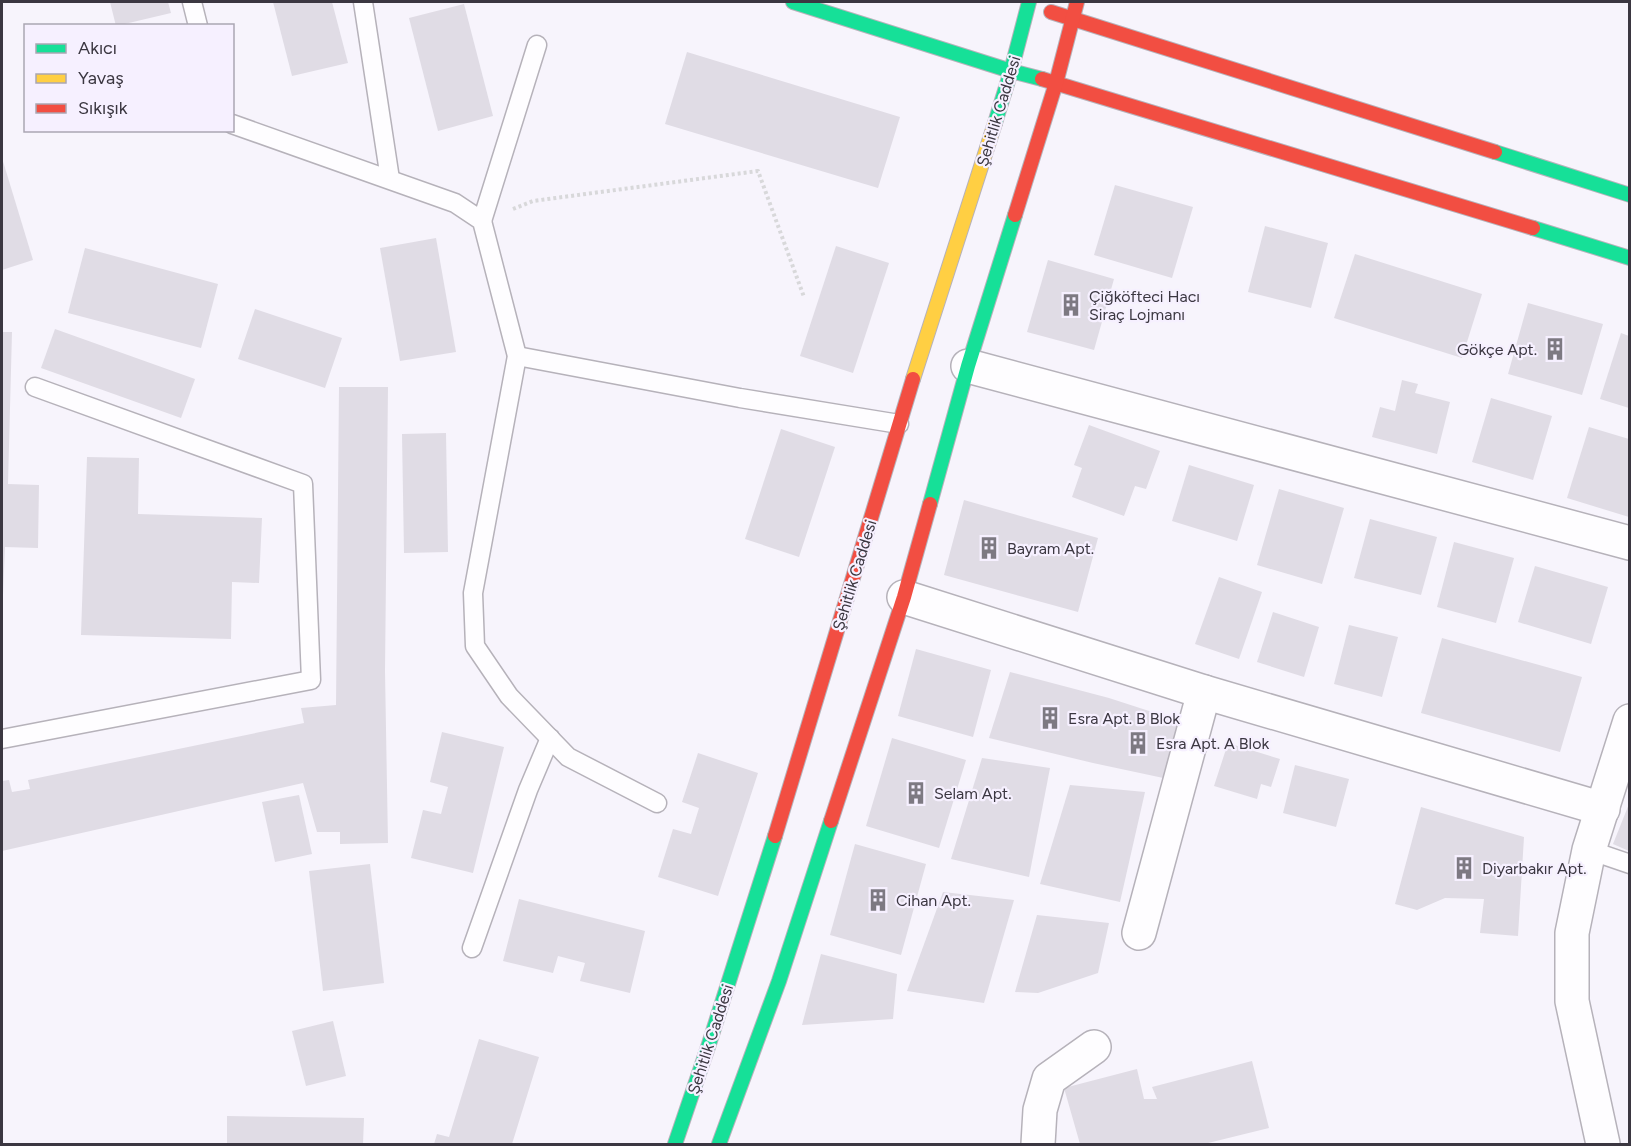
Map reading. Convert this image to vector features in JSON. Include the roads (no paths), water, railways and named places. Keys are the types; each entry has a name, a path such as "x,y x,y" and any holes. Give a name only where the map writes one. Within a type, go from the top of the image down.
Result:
{"street":[{"path":"793,2 1011,71 1629,258"},
{"path":"719,1144 779,981 904,597 968,366 1056,83 1077,2"},
{"path":"1025,3 1072,20 1629,195"},
{"name":"Şehitlik Caddesi","path":"675,1144 799,760 899,424 1011,71 1025,3"},
{"path":"968,366 1629,543"},
{"path":"904,597 1204,692 1603,809"},
{"path":"1139,933 1204,692"},
{"path":"1603,1144 1572,1001 1572,933 1589,850 1629,721"},
{"path":"1038,1144 1040,1110 1049,1078 1094,1047"}],"lane":[{"path":"192,2 198,24"},
{"path":"363,2 390,179"},
{"path":"537,45 482,221 517,356 473,593 475,646 509,696 568,757 657,803"},
{"path":"234,125 455,203 482,221"},
{"path":"517,356 740,398 899,424"},
{"path":"2,739 311,680 303,484 35,387"},
{"path":"472,948 528,790 550,738"},
{"path":"1589,850 1629,864"}],"place":[{"name":"Çiğköfteci Hacı Siraç Lojmanı","path":"1071,305"},
{"name":"Gökçe Apt.","path":"1555,349"},
{"name":"Bayram Apt.","path":"989,548"},
{"name":"Esra Apt. B Blok","path":"1050,718"},
{"name":"Esra Apt. A Blok","path":"1138,743"},
{"name":"Selam Apt.","path":"916,793"},
{"name":"Diyarbakır Apt.","path":"1464,868"},
{"name":"Cihan Apt.","path":"878,900"}]}
